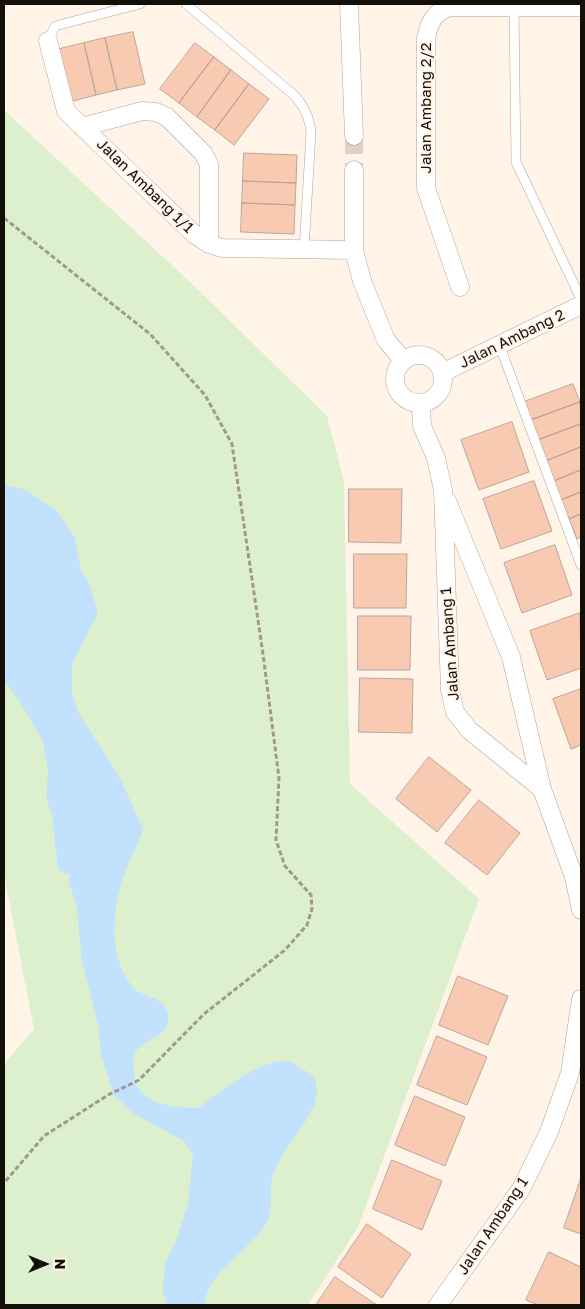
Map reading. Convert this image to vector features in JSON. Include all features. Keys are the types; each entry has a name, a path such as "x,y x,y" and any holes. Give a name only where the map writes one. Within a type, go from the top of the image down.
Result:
{"street":[{"path":"348,4 354,136"},
{"name":"Jalan Ambang 2/2","path":"460,287 426,188 426,39 428,27 433,16 449,6 514,8 581,7"},
{"name":"Jalan Ambang 1/1","path":"48,41 66,112 194,234 209,244 222,248 354,250"},
{"name":"Jalan Ambang 1/1","path":"82,127 142,111 156,112 167,117 203,153 209,164 209,244"},
{"path":"354,170 354,250 362,281 386,340 403,360"},
{"name":"Jalan Ambang 2","path":"442,373 581,305"},
{"path":"414,355 426,356 437,362 443,381 436,396 421,404 411,403 402,397 396,389 395,378 397,368 403,360 414,355"},
{"name":"Jalan Ambang 1","path":"421,404 422,426 436,458 443,490 511,658 542,789 574,877 581,910"},
{"name":"Jalan Ambang 1","path":"443,490 450,690 455,712 469,730 542,789"},
{"name":"Jalan Ambang 1","path":"438,1305 521,1189 549,1132 570,1073 581,1000"}],"lane":[{"path":"48,41 56,26 140,4"},
{"path":"186,4 295,96 309,118 311,132 304,250"},
{"path":"514,8 516,162 581,299"},
{"path":"499,344 581,565"}],"path":[{"path":"4,218 150,334 205,395 232,444 279,778 276,840 285,866 311,895 312,909 307,925 285,950 204,1014 139,1080 108,1095 44,1136 4,1183"}],"green space":[{"path":"4,110 188,280 327,416 344,481 350,784 479,899 358,1227 308,1305 4,1305 4,1064 34,1029 4,874"}],"water":[{"path":"4,485 24,489 57,511 75,538 81,571 89,583 98,613 72,664 72,692 78,712 119,776 143,829 127,867 118,896 114,927 115,942 123,972 131,985 140,992 161,1002 167,1011 168,1019 167,1025 159,1035 135,1052 134,1071 136,1083 148,1098 157,1102 177,1107 198,1108 230,1084 257,1068 270,1063 283,1061 295,1064 308,1072 315,1081 317,1092 311,1112 280,1158 273,1175 267,1221 256,1237 229,1263 213,1282 204,1305 167,1305 163,1291 165,1264 177,1239 188,1203 193,1154 184,1141 136,1115 114,1096 101,1054 98,1024 82,962 76,903 69,884 69,875 58,870 52,815 46,798 48,772 43,742 19,700 4,681"}],"building":[{"path":"133,32 145,84 117,90 105,38"},
{"path":"105,38 117,90 96,95 84,43"},
{"path":"84,43 96,95 69,102 56,50"},
{"path":"195,43 214,57 179,103 160,89"},
{"path":"214,57 231,70 197,117 179,103"},
{"path":"231,70 249,84 215,130 197,117"},
{"path":"249,84 269,99 234,145 215,130"},
{"path":"244,153 297,155 296,183 243,181"},
{"path":"243,181 296,183 295,205 242,203"},
{"path":"242,203 295,205 294,234 241,232"},
{"path":"573,384 580,402 531,420 524,402"},
{"path":"580,402 581,424 538,440 531,420"},
{"path":"512,422 529,472 479,490 461,440"},
{"path":"581,424 581,447 546,461 538,440"},
{"path":"581,447 581,470 554,481 546,461"},
{"path":"581,470 581,492 561,500 554,481"},
{"path":"534,481 552,531 501,549 483,499"},
{"path":"349,489 402,489 401,543 349,542"},
{"path":"581,492 581,514 569,519 561,500"},
{"path":"581,514 581,537 577,539 569,519"},
{"path":"555,545 572,595 522,613 504,563"},
{"path":"354,554 407,554 406,608 354,608"},
{"path":"580,613 581,668 547,680 530,631"},
{"path":"358,616 411,616 410,670 358,670"},
{"path":"360,678 413,679 412,733 359,732"},
{"path":"581,689 581,745 571,749 553,699"},
{"path":"429,757 471,790 437,832 396,799"},
{"path":"479,800 520,833 487,875 445,843"},
{"path":"458,976 508,996 488,1045 439,1025"},
{"path":"437,1036 487,1057 467,1105 417,1085"},
{"path":"415,1096 465,1117 445,1166 395,1145"},
{"path":"392,1160 442,1181 422,1230 373,1209"},
{"path":"581,1178 581,1234 564,1228"},
{"path":"367,1224 411,1254 382,1298 338,1267"},
{"path":"549,1252 581,1267 581,1305 538,1305 526,1300"},
{"path":"335,1277 377,1305 316,1305"}],"tunnel":[{"path":"354,136 354,170"}]}
